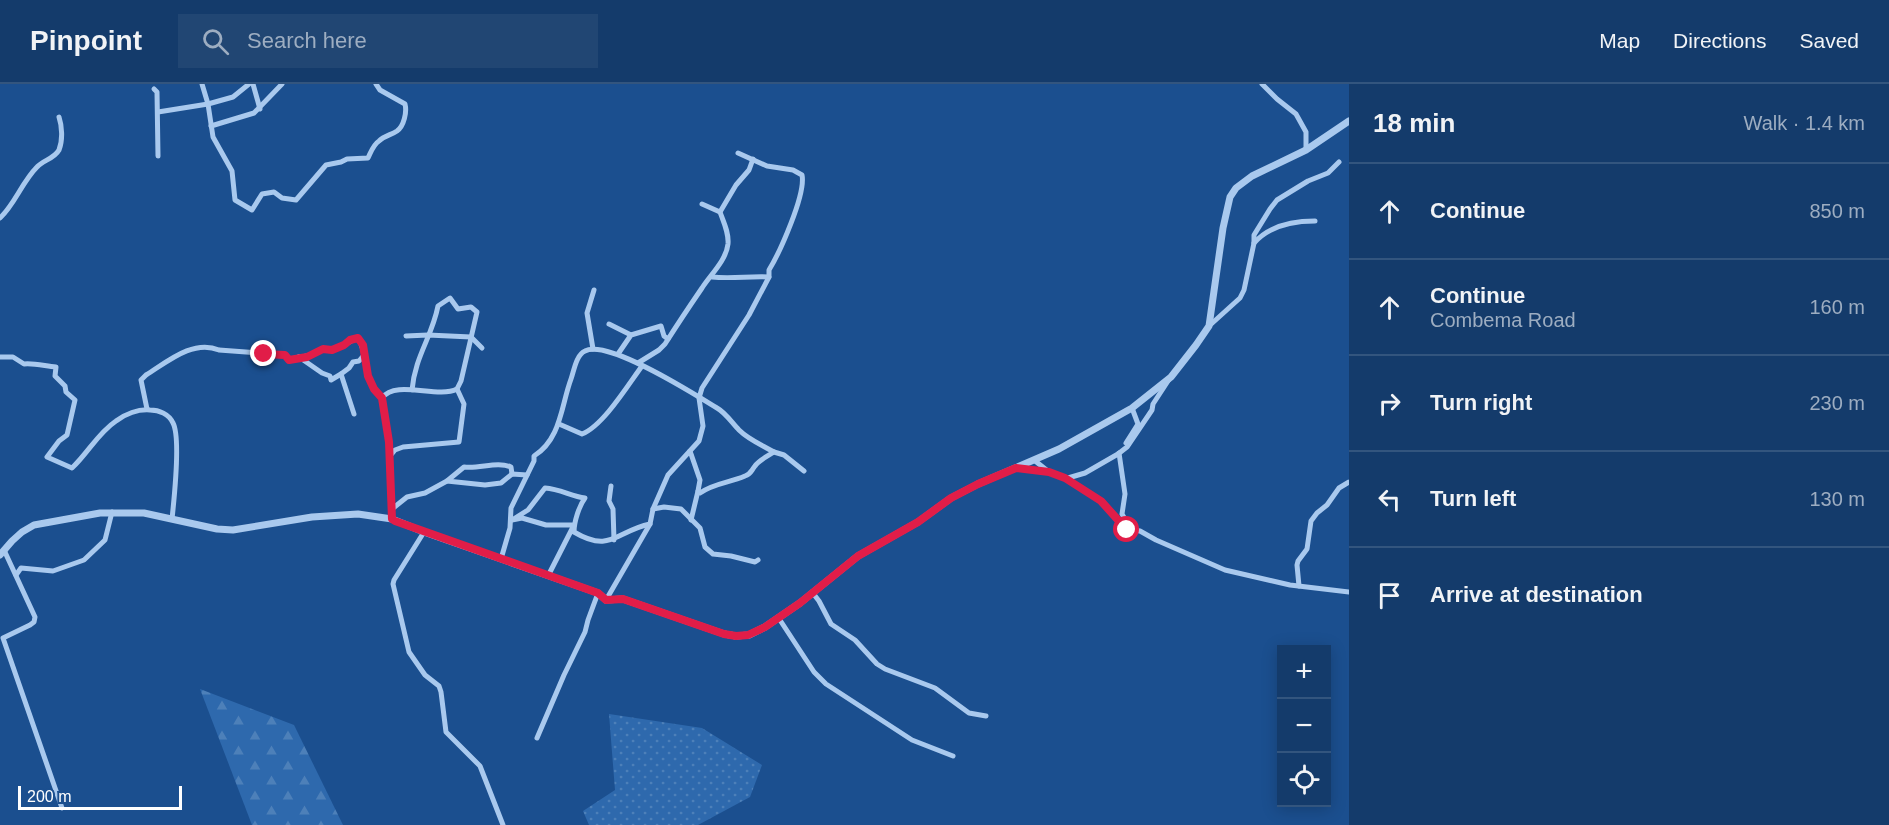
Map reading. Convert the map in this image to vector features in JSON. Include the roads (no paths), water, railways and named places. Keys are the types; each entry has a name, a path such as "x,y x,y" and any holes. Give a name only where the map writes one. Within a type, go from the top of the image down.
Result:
{"street":[{"path":"202,84 208,104 213,137 232,171 235,200 252,210 262,194 274,192 282,198 296,200 326,165 347,159 368,158 378,141 399,130 405,117 405,104 380,90 376,84"},
{"path":"158,112 208,104 233,97 251,84 260,109"},
{"path":"211,126 254,113 282,84"},
{"path":"1262,84 1296,114 1306,132 1306,150"},
{"path":"154,89 157,92 158,156"},
{"path":"0,218 37,166 55,156 60,146 62,126 59,117"},
{"path":"1209,326 1223,228 1230,197 1236,188 1252,176 1306,150 1349,121"},
{"path":"606,600 650,524 653,509 668,475 699,441 703,426 699,398 702,388 749,315 769,277 770,270 789,230 803,179 802,175 799,172 767,166 738,153"},
{"path":"720,212 749,170 753,159"},
{"path":"1065,478 1070,479 1085,473 1127,447 1171,376 1209,326 1240,298 1244,290 1254,235 1277,200 1328,173 1339,162"},
{"path":"559,424 582,434 589,432 599,422 640,364 659,350 668,339 703,286 712,277 727,251 727,230 720,212 702,204"},
{"path":"1254,243 1259,237 1286,224 1315,221"},
{"path":"712,277 730,279 753,276 769,277"},
{"path":"593,349 587,313 594,290"},
{"path":"382,398 389,391 395,390 447,392 457,389 461,381 477,312 471,307 458,309 450,298 438,306 435,322 417,363 412,390"},
{"path":"609,324 631,335"},
{"path":"618,354 631,335 661,326 664,336 668,339"},
{"path":"405,336 471,337 482,348"},
{"path":"147,409 141,380 187,350 212,347 219,350 285,355 289,360 307,357 323,349 332,350 358,338 363,345 368,376 374,389 382,398 390,456 392,519"},
{"path":"501,559 512,520 511,507 534,461 534,456 548,446 559,424 579,357 585,351 593,349 618,354 689,390 719,409 752,441 784,455 804,471"},
{"path":"299,357 330,376 331,380 364,355"},
{"path":"0,357 13,357 24,364 56,367 55,376 75,400 67,435 59,441 47,457 72,468 114,421 133,412 147,409 158,410 167,415 176,432 172,519"},
{"path":"341,374 354,414"},
{"path":"63,808 3,638 34,622 33,611 16,575 2,553 22,532 34,525 85,514 112,512 144,513 217,529 233,530 322,516 358,514 392,519 598,593 606,600 623,599 724,634 736,636 756,632 858,556 902,532 978,484 1059,449 1132,408 1171,376"},
{"path":"390,456 395,450 404,447 459,442 464,405 457,389"},
{"path":"1132,408 1138,424 1118,454 1125,494 1122,514 1129,526 1225,570 1299,586 1349,592"},
{"path":"690,451 700,480 691,520"},
{"path":"698,492 700,493 711,485 746,476 774,452"},
{"path":"1034,460 1049,472"},
{"path":"392,509 407,497 425,493 447,481 464,467 503,463 511,467 512,474"},
{"path":"1016,468 1049,472 1065,478 1101,501 1127,530 1140,531"},
{"path":"447,481 485,485 501,483 512,474 527,475"},
{"path":"1299,586 1297,566 1307,549 1311,521 1327,505 1339,488 1349,482"},
{"path":"611,486 609,501 615,522 614,540"},
{"path":"512,520 528,510 545,488 585,498 548,576"},
{"path":"653,509 664,507 681,509 700,528 705,547 713,554 755,562 758,560"},
{"path":"16,575 21,568 53,571 84,560 105,540 112,512"},
{"path":"512,520 522,518 546,525 574,525"},
{"path":"574,525 574,532 594,542 614,540 631,530 650,524"},
{"path":"424,532 393,584 406,642 412,657 425,675 439,687 446,732 480,766 503,825"},
{"path":"812,592 831,624 855,640 877,664 935,688 969,712 986,716"},
{"path":"537,738 585,632 598,593"},
{"path":"777,618 814,672 826,684 912,740 953,756"}]}
